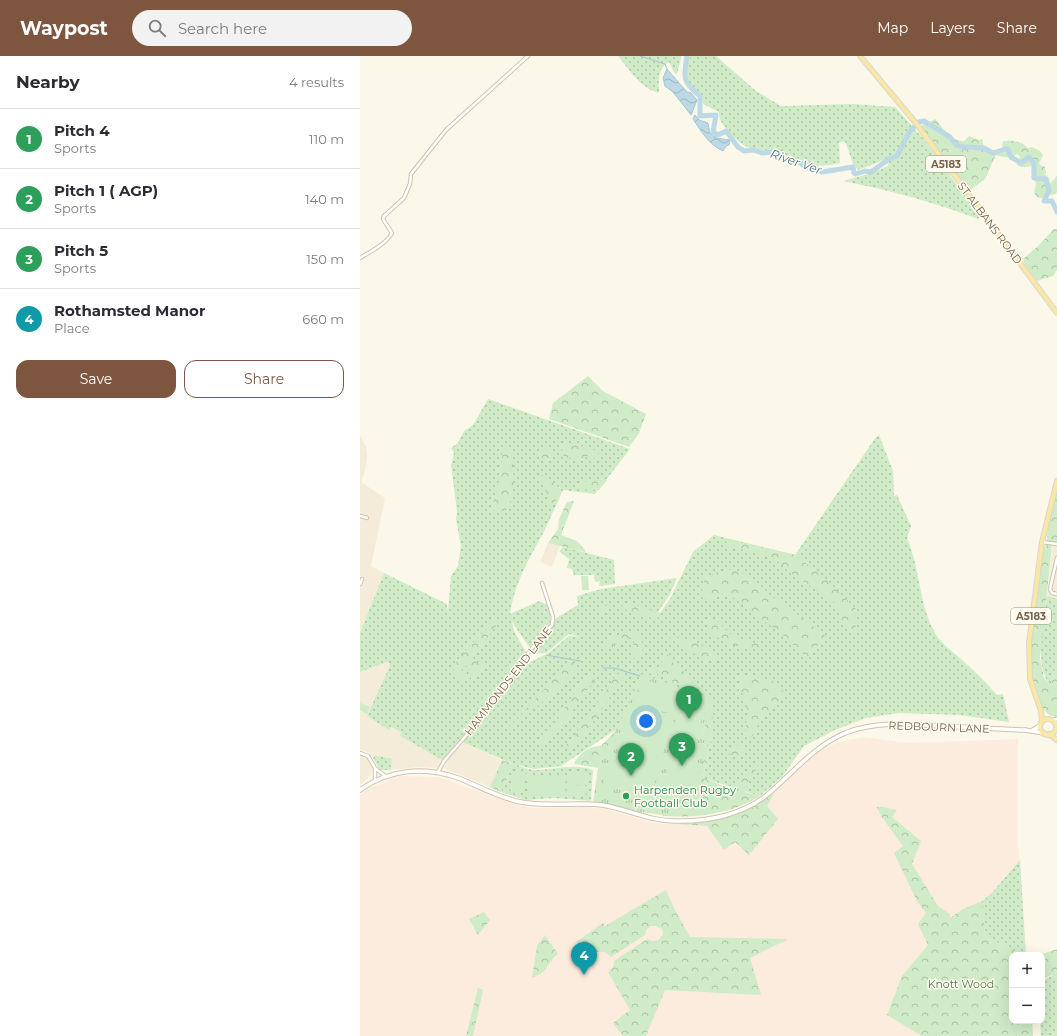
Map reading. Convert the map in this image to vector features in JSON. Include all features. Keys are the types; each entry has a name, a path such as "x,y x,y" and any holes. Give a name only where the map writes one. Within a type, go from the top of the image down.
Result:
{"main road":[{"name":"ST ALBANS ROAD","path":"861,57 920,128 1057,312"},
{"name":"A5183","path":"1041,724 1041,711 1032,683 1028,653 1042,542 1057,481"},
{"name":"A5183","path":"1041,711 1053,719"},
{"path":"1047,734 1056,729 1053,719 1041,724 1047,734 1057,740"},
{"name":"REDBOURN LANE","path":"360,790 375,780 385,776 417,771 438,772 458,778 510,800 522,802 596,805 661,820 688,821 730,814 752,805 769,793 814,751 837,737 863,728 883,724 905,724 1030,731 1047,734"},
{"name":"REDBOURN LANE","path":"1030,731 1041,724"}],"street":[{"path":"360,258 379,246 391,236 392,233 383,219 384,216 404,198 410,184 411,174 441,136 470,107 497,86 528,56"},
{"path":"360,516 367,518"},
{"path":"1042,542 1057,544"},
{"path":"1057,558 1050,589 1052,593 1057,594"},
{"path":"360,584 362,579"},
{"name":"HAMMONDS END LANE","path":"438,772 444,760 471,730 531,649 552,625 553,617 542,583"},
{"path":"360,753 370,758 375,768 385,776"},
{"path":"375,768 375,780"}],"shaded area":[{"path":"360,435 366,447 367,457 365,472 361,482 385,498 371,566 384,573 360,633 360,587 362,581 360,580 360,518 366,520 368,518 360,514"},
{"path":"548,543 560,546 552,567 540,562"},
{"path":"1053,543 1057,543 1057,599 1047,596"},
{"path":"389,662 390,665 367,716 389,730 390,727 401,732 400,736 442,760 437,768 418,767 391,770 392,759 375,755 373,758 368,752 360,750 360,672"},
{"path":"864,737 908,743 1018,739 1018,842 1026,952 1009,952 1009,1024 1032,1024 1033,1036 360,1036 360,795 367,789 400,776 439,777 508,802 532,808 582,807 605,809 653,823 678,824 731,816 752,808 775,792 795,771 821,750 839,742"},
{"path":"464,743 502,760 490,787 443,768 451,755"},
{"path":"360,755 367,758 372,768 371,775 360,785"}],"green space":[{"path":"618,56 681,56 681,58 677,74 675,74 669,62 662,68 659,93 641,83"},
{"path":"690,56 716,56 756,91 781,106 853,104 895,107 922,137 980,216 978,219 911,197 843,181 872,173 888,166 889,161 884,160 858,170 853,164 846,143 843,141 839,143 840,163 830,165 813,165 798,161 773,150 758,150 744,145 724,127 719,112 703,104 702,95 689,83 686,74"},
{"path":"936,119 951,137 959,141 964,141 969,136 979,140 982,139 984,147 996,154 1002,148 1003,141 1020,142 1028,148 1032,147 1040,151 1043,155 1039,164 1045,167 1046,173 1044,174 1049,178 1050,184 1057,176 1057,193 1038,198 1034,193 1036,183 1033,179 1031,170 1035,166 1021,167 1017,165 1020,156 1017,154 1009,157 996,155 985,179 969,191 955,172 935,155 919,131 923,124"},
{"path":"1054,229 1057,229 1057,270 1053,276 1037,281 1024,264 1023,259"},
{"path":"588,376 603,391 646,414 639,433 629,447 549,419 553,403"},
{"path":"488,399 630,449 595,494 563,490 522,574 512,603 510,614 539,601 548,605 551,619 544,633 529,647 512,622 514,631 528,656 521,666 547,654 569,636 579,637 569,634 546,653 529,654 552,627 556,618 578,605 577,596 601,589 677,578 669,596 658,612 660,613 670,599 693,552 714,535 795,555 876,437 879,435 893,471 894,496 897,495 911,526 907,538 915,561 928,619 935,634 945,645 974,671 997,695 1003,694 1009,722 960,715 899,713 866,718 835,730 804,746 782,777 760,796 703,778 712,732 642,674 617,729 561,766 534,769 517,765 526,769 535,770 583,767 593,770 591,801 554,798 526,800 501,792 513,764 460,741 442,760 400,736 401,732 391,727 389,730 367,716 390,665 388,662 360,672 360,633 384,573 447,604 448,612 451,576 458,566 461,546 456,519 457,511 451,465 454,453 451,448 458,443 464,431 473,425"},
{"path":"506,443 512,456 513,485 508,509 500,512 493,510 492,507 500,476 503,446"},
{"path":"572,443 597,451 600,457 594,459 588,456 581,460 564,457 562,451 564,444"},
{"path":"548,448 551,449 551,459 544,460 541,459 540,452 541,449"},
{"path":"539,473 561,489 554,505 547,503 547,493 540,479"},
{"path":"596,479 607,480 599,490 576,489 583,482"},
{"path":"1057,486 1057,543 1051,543 1047,541 1047,534"},
{"path":"574,501 561,535 577,541 585,552 548,543 558,529 559,519 567,502"},
{"path":"725,539 793,554 823,576 857,610 855,631 842,624 840,611 834,602 788,571 775,559 746,550 729,548"},
{"path":"1047,545 1052,545 1040,658 1044,678 1051,686 1057,661 1057,717 1049,715 1039,701 1033,681 1031,659 1037,586 1044,547"},
{"path":"564,547 614,560 615,584 599,586 600,581 595,582 594,575 574,575 572,569 567,568 569,559 559,551"},
{"path":"734,569 749,577 773,597 825,635 808,659 783,635 730,595 724,594 710,600 701,597 705,577 718,572"},
{"path":"581,576 588,576 589,590 582,590"},
{"path":"1047,596 1057,599 1057,661 1051,687 1042,667 1041,655 1042,631"},
{"path":"632,604 660,613 657,619 631,613 621,606"},
{"path":"603,606 607,606 608,609 604,615 600,616 599,613"},
{"path":"712,619 718,621 732,635 758,644 759,647 747,648 732,644 717,637 707,629 707,622"},
{"path":"495,620 497,621 496,626 473,657 476,662 485,662 484,666 474,676 466,680 458,681 454,675 454,669 460,656","holes":["468,665 472,666 465,674 461,675 462,669"]},
{"path":"624,633 634,633 641,639 643,648 638,661 632,657 634,641 631,637 614,645 614,653 610,648 604,646 604,644 611,637"},
{"path":"673,637 698,643 715,655 715,661 699,656 669,638"},
{"path":"667,654 673,663 690,677 697,691 671,682 654,672 649,674 651,670 660,666 664,655"},
{"path":"573,661 576,664 576,669 552,694 509,730 509,727 568,662"},
{"path":"590,674 595,675 595,680 578,702 567,722 543,743 540,743 539,738 557,720 580,684"},
{"path":"617,674 621,674 623,678 587,731 572,748 567,749 566,746"},
{"name":"Harpenden Rugby Football Club","path":"642,674 713,699 702,736 709,741 687,804 672,802 669,816 634,811 593,802 598,768"},
{"path":"741,674 774,681 778,683 784,693 781,701 760,722 752,737 748,740 746,736 747,707 739,682"},
{"path":"642,679 683,691 676,715 635,704"},
{"path":"684,693 708,701 693,744 670,736"},
{"path":"713,699 712,732 703,778 735,790 741,776 744,773 761,764 749,778 745,792 760,796 738,807 712,814 686,817 661,815 669,811 672,802 687,804 702,736"},
{"path":"360,703 370,707 367,714 360,710"},
{"path":"630,704 673,716 667,740 623,728"},
{"path":"617,729 598,768 574,764 582,753 592,747 601,746"},
{"path":"623,730 666,741 660,765 617,754"},
{"path":"677,741 700,748 686,792 663,784"},
{"path":"739,745 744,748 744,752 736,757 732,757 728,751"},
{"path":"375,755 392,759 391,770 380,770 373,758"},
{"path":"611,755 659,768 651,797 603,784"},
{"path":"502,760 513,764 501,792 490,787"},
{"path":"515,771 527,774 522,793 510,790"},
{"path":"567,772 587,773 587,785 567,784"},
{"path":"541,775 566,776 565,796 540,795"},
{"path":"529,776 541,776 540,796 528,796"},
{"path":"567,785 587,786 586,797 566,797"},
{"path":"775,792 767,806 778,819 749,855 735,842 724,850 707,826 678,824 717,818 741,812 752,807"},
{"name":"Knott Wood","path":"877,807 897,810 892,817 921,841 912,864 938,906 950,914 950,918 963,909 982,901 985,936 1016,952 1009,952 1009,1024 1032,1024 1033,1036 922,1036 887,1015 902,976 928,945 918,924 926,913 917,901 894,853 903,846 881,816"},
{"path":"1020,860 1026,952 1016,952 985,936 982,901 992,893"},
{"path":"666,890 690,937 788,939 750,958 761,995 665,990 646,1036 623,1036 613,1023 630,1010 608,972 613,967 614,961 647,939 652,941 659,940 663,934 662,929 656,926 650,926 646,930 645,935 611,957 605,952 590,954 584,951 576,942 603,923 605,926"},
{"path":"484,912 490,920 478,935 469,919"},
{"path":"545,935 558,954 542,973 532,978 537,946"},
{"path":"1057,949 1057,973 1045,978 1045,953"},
{"path":"1057,973 1057,1036 1041,1036 1040,1024 1045,1024 1045,979"},
{"path":"478,988 483,990 473,1036 466,1036"}],"water":[{"path":"667,69 687,92 691,93 697,100 691,115 673,92 665,86 663,78"},
{"path":"695,115 699,120 708,123 710,134 713,132 718,135 714,137 730,140 729,145 726,146 723,151 706,137 693,119"}],"waterway":[{"path":"640,56 665,64 667,69"},
{"name":"River Ver","path":"687,56 685,75 687,83 700,96 700,116 716,115 713,132 718,135 726,131 738,147 744,151 753,150 762,153 772,152 793,163 799,162 807,168 816,167 822,172 853,167 854,173 856,174 865,171 871,172 889,159 897,156 910,131 919,122 924,121 950,137 956,145 984,148 993,153 1008,149 1011,157 1021,163 1029,157 1034,163 1034,178 1046,179 1049,190 1044,201 1052,201 1057,212"},
{"path":"546,655 580,661"},
{"path":"603,668 614,668 640,676"}],"place":[{"name":"Pitch 4","path":"689,719"},
{"name":"Pitch 5","path":"682,766"},
{"name":"Pitch 1 ( AGP)","path":"631,776"},
{"name":"Harpenden Rugby Football Club","path":"626,796"},
{"name":"Rothamsted Manor","path":"584,975"}]}
